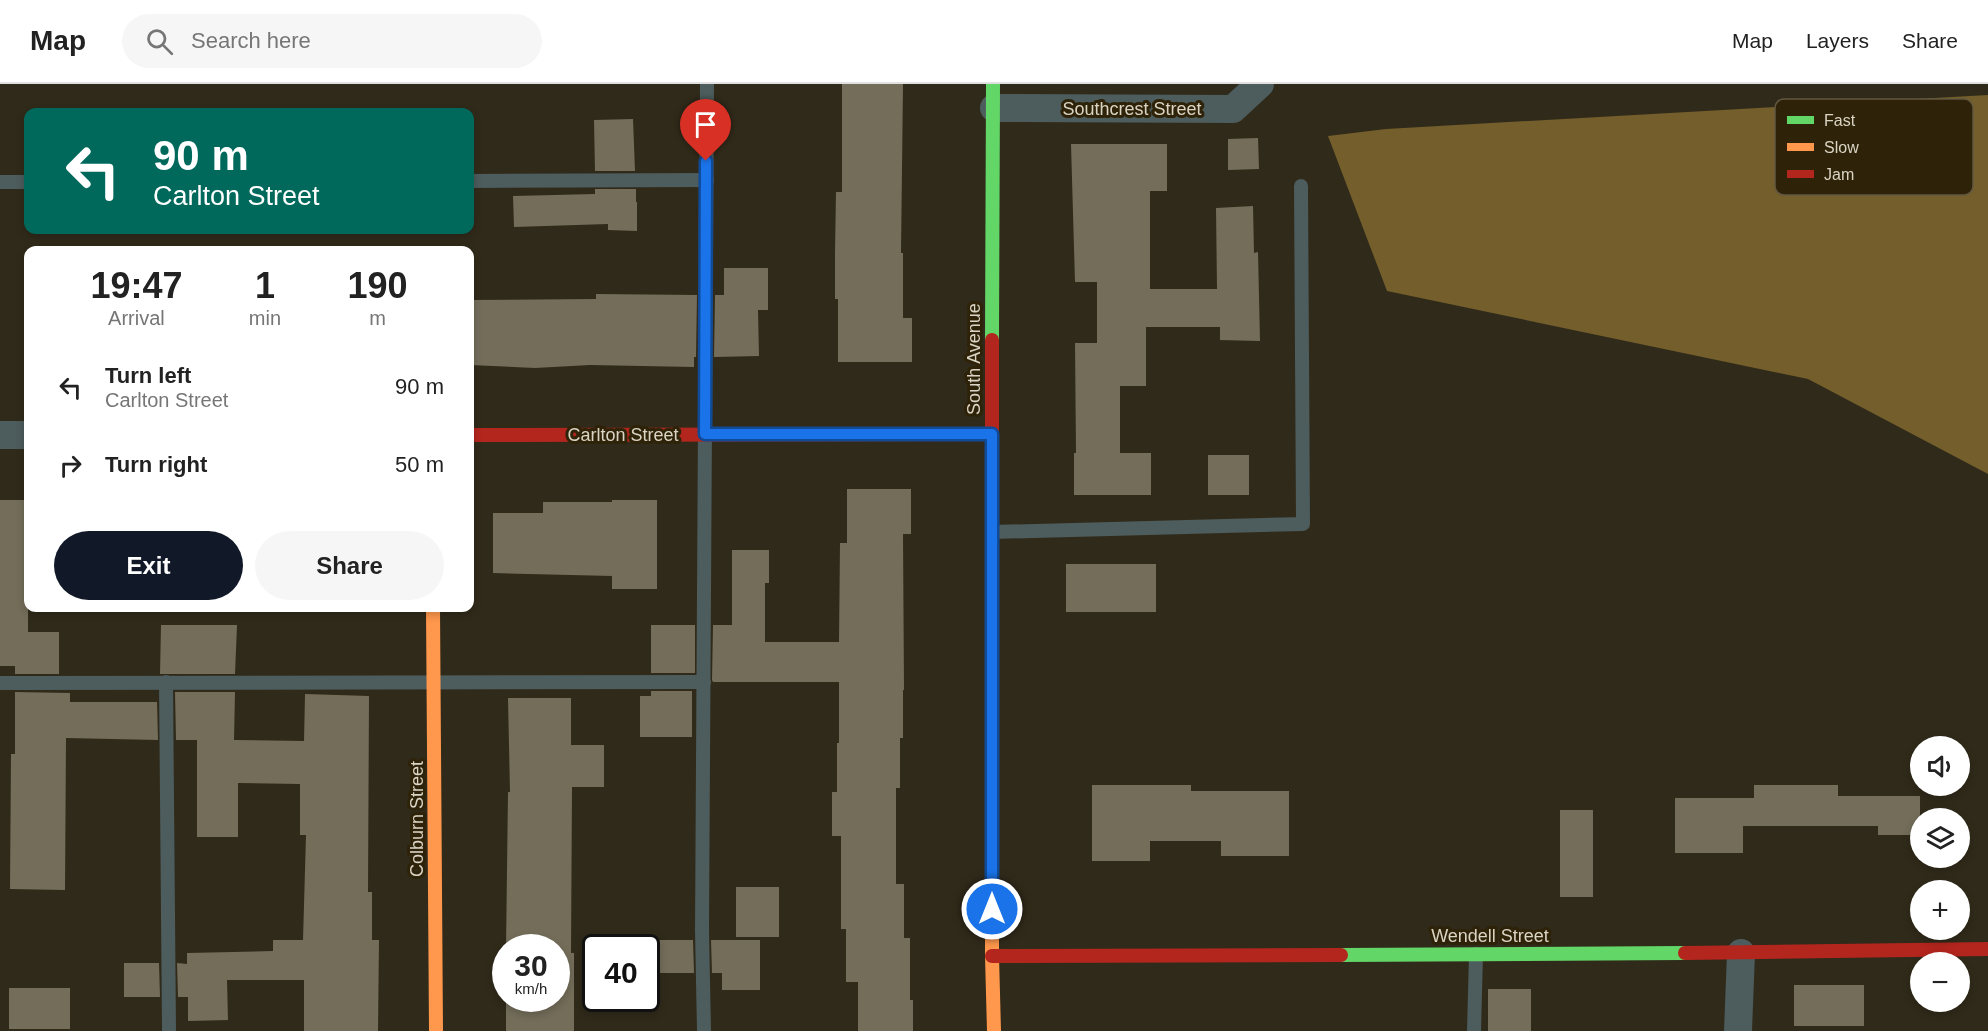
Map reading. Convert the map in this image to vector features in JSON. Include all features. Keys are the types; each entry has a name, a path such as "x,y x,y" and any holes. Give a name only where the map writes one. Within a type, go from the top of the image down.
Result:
{"street":[{"name":"Southcrest Street","path":"994,96 1233,110 1260,84"},
{"name":"South Avenue","path":"994,96 992,434 994,1031"},
{"name":"Carlton Street","path":"474,435 992,434"},
{"path":"0,435 24,435"},
{"name":"Colburn Street","path":"434,612 436,1031"},
{"name":"Wendell Street","path":"993,956 1741,953 1988,949"},
{"path":"1738,1031 1741,953"}],"lane":[{"path":"704,1031 702,919 706,84"},
{"path":"474,181 706,180"},
{"path":"0,182 24,182"},
{"path":"992,532 1304,524 1301,186"},
{"path":"166,682 169,1031"},
{"path":"0,683 704,682"},
{"path":"1474,1031 1476,954"}],"shaded area":[{"path":"1988,95 1988,474 1808,379 1387,291 1328,136 1386,129 1775,107 1775,195 1973,195 1973,99 1917,99"}],"building":[{"path":"842,84 903,84 901,253 903,253 903,318 912,318 912,362 838,362 835,253 836,192 842,192"},
{"path":"633,119 635,171 595,171 594,120"},
{"path":"1258,138 1259,169 1228,170 1228,139"},
{"path":"1071,144 1167,144 1167,191 1150,191 1150,289 1217,289 1216,208 1253,206 1254,253 1258,252 1260,341 1220,340 1220,327 1146,327 1146,386 1120,386 1120,453 1151,453 1151,495 1074,495 1075,343 1097,343 1097,282 1075,282"},
{"path":"595,189 636,189 637,231 608,230 608,224 514,227 513,196 595,194"},
{"path":"724,268 768,268 768,310 758,310 759,356 714,357 715,295 724,295"},
{"path":"596,294 697,295 694,367 590,365 535,368 474,365 474,300 596,299"},
{"path":"1208,455 1249,455 1249,495 1208,495"},
{"path":"847,489 911,489 911,534 903,534 904,690 903,738 900,738 900,788 896,788 896,884 904,884 904,938 910,938 910,1000 913,1000 913,1031 858,1031 858,982 846,982 846,929 841,929 841,836 832,836 832,792 837,792 839,682 713,682 712,680 713,625 732,625 732,550 769,550 769,583 765,583 765,642 839,642 840,543 847,543"},
{"path":"0,500 24,500 24,612 28,612 28,632 59,632 59,674 15,674 15,666 0,666"},
{"path":"612,500 657,500 657,589 612,589 612,576 493,573 493,513 543,513 543,502 612,502"},
{"path":"1066,564 1156,564 1156,612 1066,612"},
{"path":"161,625 237,625 235,674 160,674"},
{"path":"651,625 695,625 695,673 651,673"},
{"path":"651,691 692,691 692,737 640,737 640,696 651,696"},
{"path":"15,692 70,693 70,702 157,702 158,740 66,738 65,890 10,889 11,754 15,754"},
{"path":"175,692 235,692 234,740 304,741 305,694 369,696 368,892 372,892 372,940 379,940 378,1031 304,1031 304,980 227,980 228,1020 188,1021 188,997 178,997 177,963 187,964 187,953 273,951 273,940 303,940 306,835 300,835 300,784 238,783 238,837 197,837 197,740 176,740"},
{"path":"508,698 571,698 571,745 604,745 604,787 572,787 571,953 574,953 574,1031 506,1031 506,1012 570,1012 570,934 506,934 508,792 510,792"},
{"path":"1092,785 1191,785 1191,791 1289,791 1289,856 1221,856 1221,841 1150,841 1150,861 1092,861"},
{"path":"1754,785 1838,785 1838,796 1920,796 1920,808 1910,808 1910,835 1878,835 1878,826 1743,826 1743,853 1675,853 1675,798 1754,798"},
{"path":"1560,810 1593,810 1593,897 1560,897"},
{"path":"736,887 779,887 779,937 736,937"},
{"path":"660,940 693,940 694,973 660,973"},
{"path":"711,940 760,940 760,990 722,990 722,973 712,973"},
{"path":"124,963 159,963 160,997 124,997"},
{"path":"1794,985 1864,985 1864,1026 1794,1026"},
{"path":"9,988 70,988 70,1029 9,1029"},
{"path":"1488,989 1531,989 1531,1031 1488,1031"}],"traffic: fast":[{"path":"992,340 993,84"},
{"path":"1341,955 1685,953"}],"traffic: slow":[{"path":"433,612 436,1031"},
{"path":"992,721 994,1031"}],"traffic: jam":[{"path":"992,340 992,721"},
{"path":"474,435 992,434"},
{"path":"1685,953 1988,949"},
{"path":"992,956 1341,955"}],"route":[{"path":"706,161 705,434 992,434 992,909"}]}
